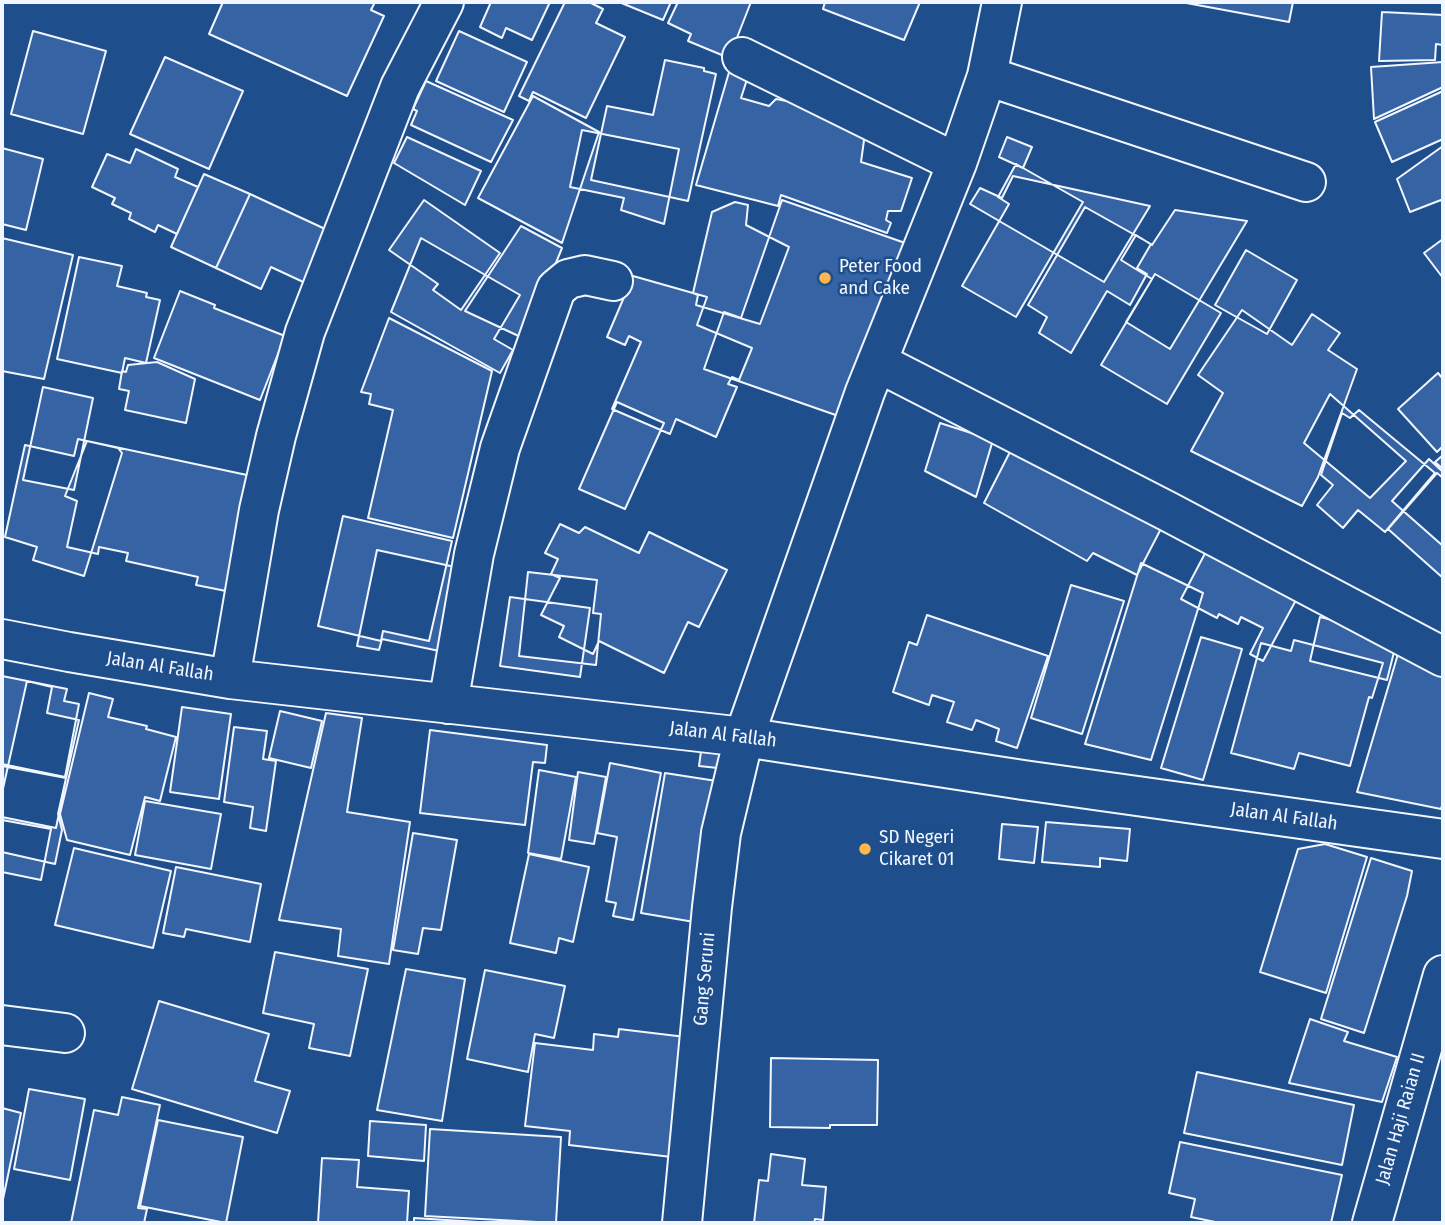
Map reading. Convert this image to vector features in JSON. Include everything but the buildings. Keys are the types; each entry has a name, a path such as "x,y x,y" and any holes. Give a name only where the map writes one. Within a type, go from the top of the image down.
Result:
{"street":[{"path":"230,679 259,510 305,332 400,87 444,2"},
{"name":"Gang Seruni","path":"682,1223 721,832 744,737 877,362 957,163 987,76 1002,2"},
{"path":"742,57 957,163"},
{"path":"987,76 1306,182"},
{"path":"448,704 474,554 500,448 556,289 568,279 584,275 613,281"},
{"path":"877,362 1443,657"},
{"name":"Jalan Al Fallah","path":"2,639 230,679 744,737 1023,780 1443,839"},
{"name":"Jalan Haji Raian II","path":"1372,1223 1443,975"},
{"path":"2,1025 65,1032"}],"place":[{"name":"Peter Food and Cake","path":"825,278"},
{"name":"SD Negeri Cikaret 01","path":"865,849"}]}
